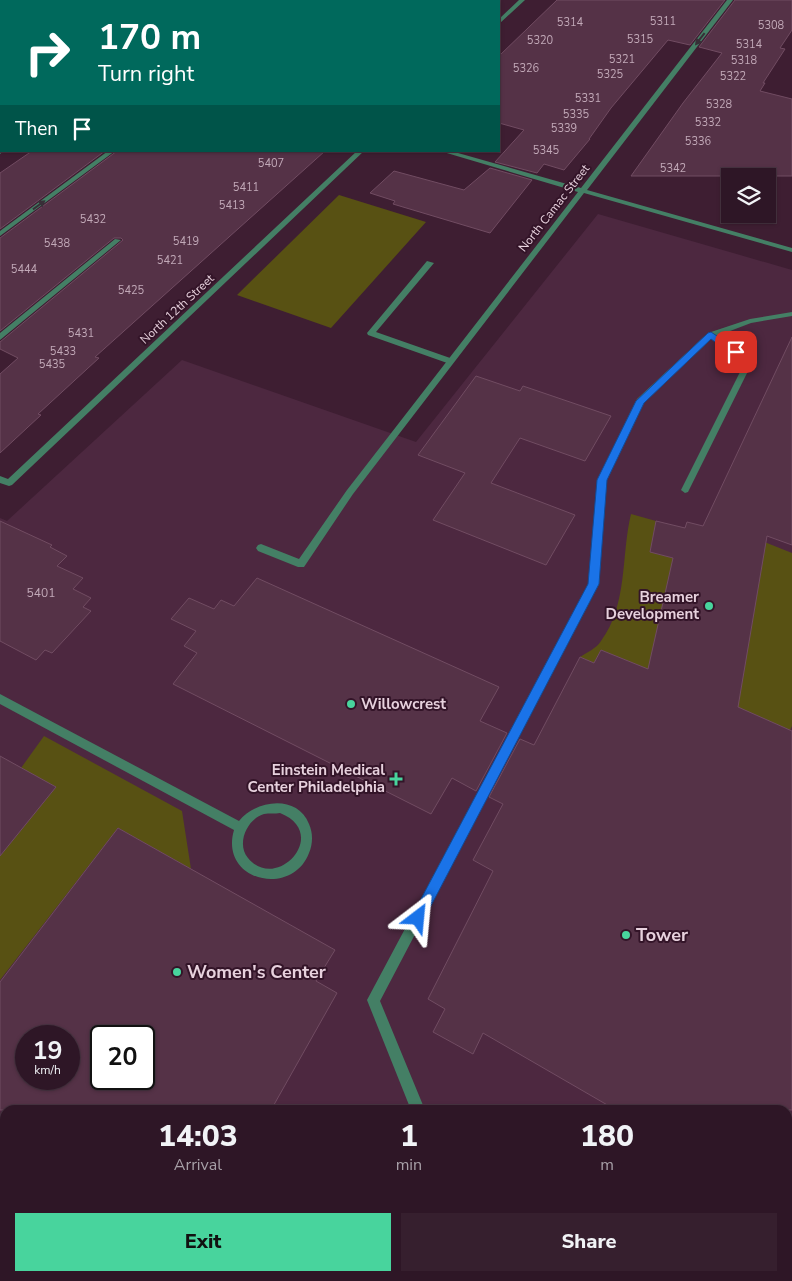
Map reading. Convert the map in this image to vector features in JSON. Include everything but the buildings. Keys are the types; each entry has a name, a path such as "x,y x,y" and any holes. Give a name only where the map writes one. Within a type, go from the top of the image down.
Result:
{"street":[{"path":"500,21 522,0"},
{"name":"North Camac Street","path":"261,548 300,564 350,492 397,430 730,0"},
{"path":"0,234 111,152"},
{"name":"North 12th Street","path":"0,479 9,483 360,152"},
{"path":"447,152 792,250"},
{"path":"0,337 117,240"},
{"path":"430,263 371,333 450,361"},
{"path":"416,1105 373,1000 594,584 602,480 640,401 711,335 750,322 792,314"},
{"path":"686,490 749,361 711,335"},
{"path":"0,700 241,828"},
{"path":"280,808 296,815 306,828 307,846 298,862 282,872 263,874 247,867 238,852 237,835 241,828 246,819 262,810 280,808"}],"shaded area":[{"path":"339,195 426,222 331,328 237,295"},
{"name":"Einstein Medical Center Philadelphia","path":"598,214 792,270 792,1105 0,1105 0,518 7,521 182,360 416,442"},
{"path":"631,514 656,521 650,552 673,558 762,541 792,553 792,726 790,730 601,650 594,663 580,657 599,644 610,627 616,612 620,596"},
{"path":"44,736 182,811 191,869 118,828 0,980 0,856 56,787 21,768"}],"place":[{"name":"Breamer Development","path":"709,606"},
{"name":"Willowcrest","path":"351,704"},
{"name":"Einstein Medical Center Philadelphia","path":"396,779"},
{"name":"Tower","path":"626,935"},
{"name":"Women's Center","path":"177,972"}],"route":[{"path":"418,918 594,584 602,480 640,401 711,335 736,352"}]}
